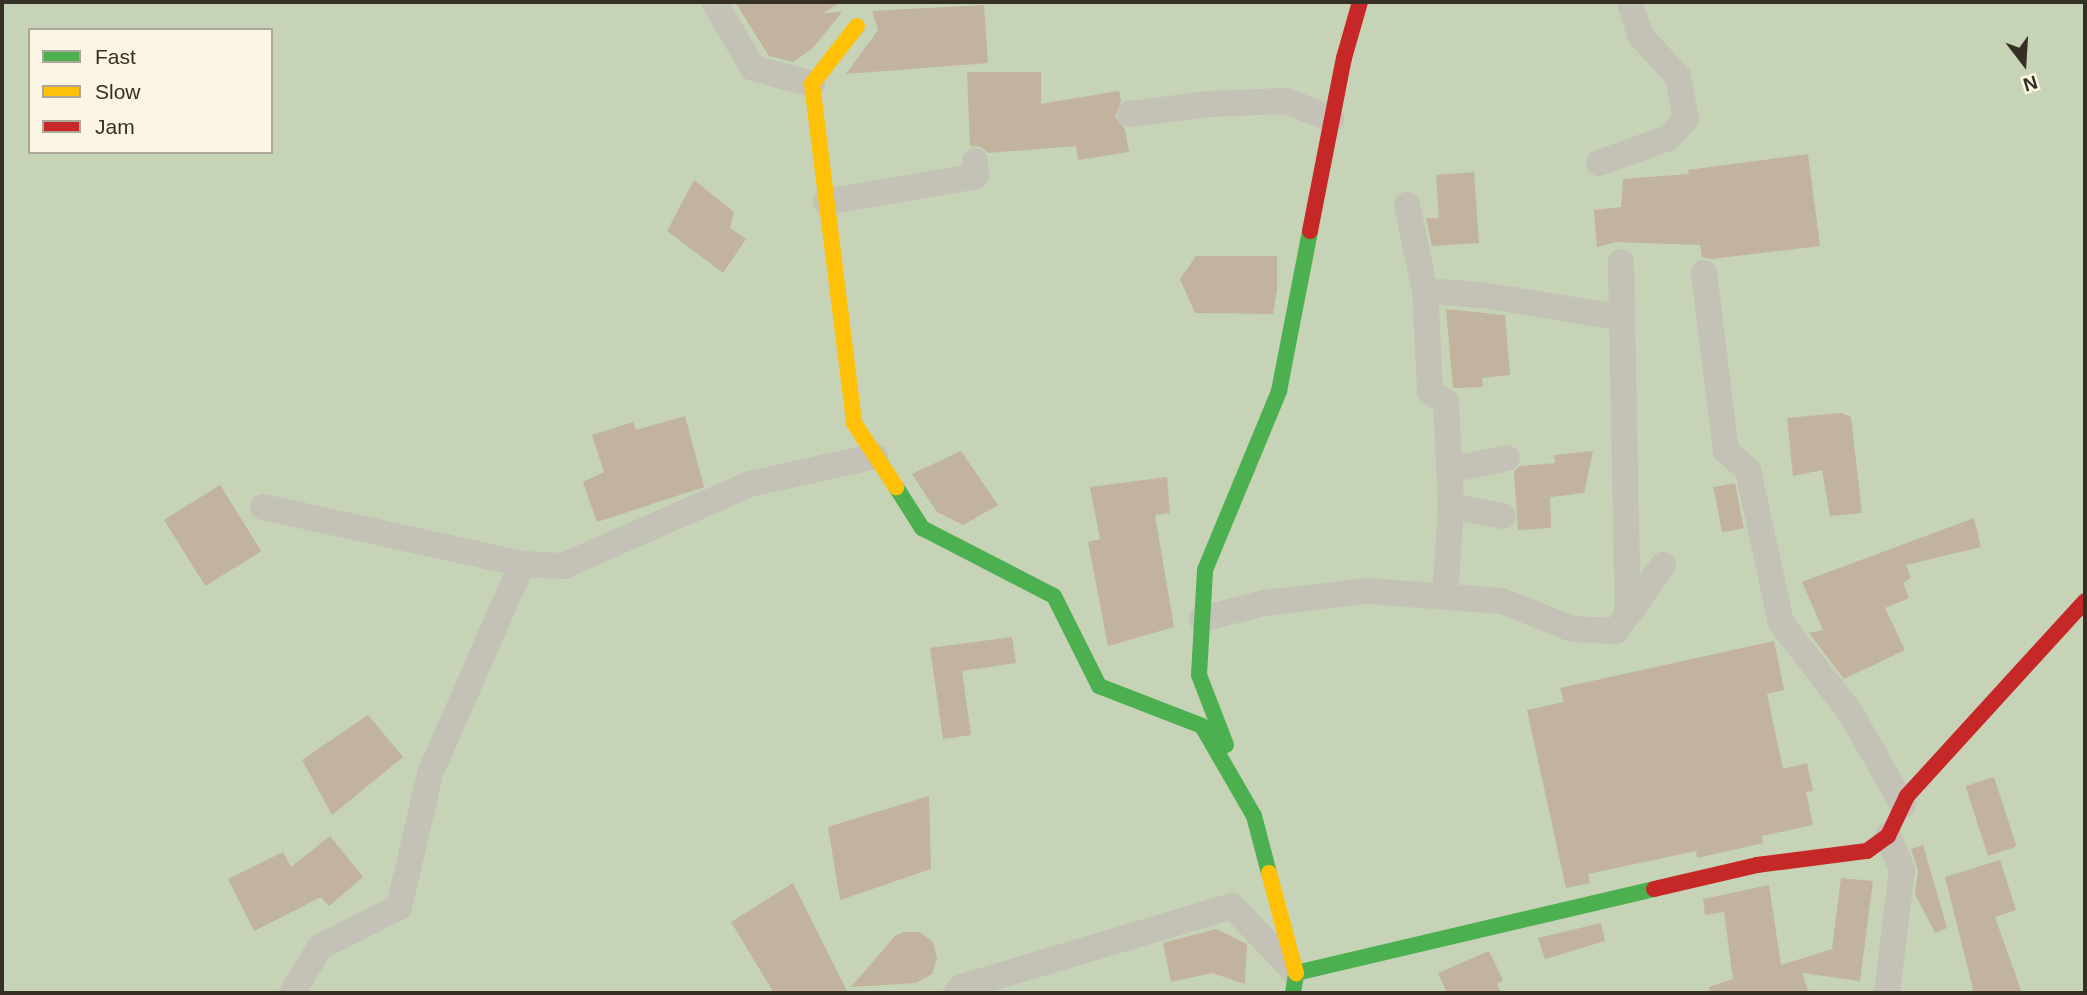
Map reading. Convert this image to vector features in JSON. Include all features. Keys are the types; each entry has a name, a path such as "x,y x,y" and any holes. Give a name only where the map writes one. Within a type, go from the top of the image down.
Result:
{"street":[{"path":"715,2 753,68 812,84"},
{"path":"1295,983 1254,816 1199,675 1205,570 1279,391 1344,58 1360,2"},
{"path":"1599,163 1668,138 1686,119 1678,77 1640,35 1630,2"},
{"path":"857,26 812,84 854,423 922,528 1054,596 1099,686 1202,726 1254,816"},
{"path":"1130,114 1209,104 1286,101 1332,119"},
{"path":"826,202 976,176 975,161"},
{"path":"1407,205 1425,290 1430,391 1446,402 1451,506 1445,597"},
{"path":"1621,262 1628,613"},
{"path":"1704,273 1726,451 1748,470 1781,623 1850,712 1903,804"},
{"path":"1425,290 1482,295 1622,318"},
{"path":"263,507 522,564 563,566 750,484 875,456"},
{"path":"1449,470 1507,458"},
{"path":"1451,506 1503,516"},
{"path":"292,993 320,947 399,907 430,774 522,564"},
{"path":"1202,619 1264,603 1367,591 1502,601 1572,629 1616,631 1663,565"},
{"path":"1295,983 1757,865 1867,851 1888,836 1907,796 2085,601"},
{"path":"1886,993 1902,869 1888,836"},
{"path":"956,993 962,987 1232,906 1295,983"}],"green space":[{"path":"2,2 2085,2 2085,993 2,993"}],"building":[{"path":"735,2 841,2 823,13 842,12 812,49 793,62 769,56"},
{"path":"984,5 988,63 846,74 878,30 872,11"},
{"path":"967,72 1041,72 1041,104 1119,91 1121,101 1115,117 1125,129 1129,152 1078,160 1076,146 988,153 981,147 970,146"},
{"path":"1808,154 1820,246 1711,259 1702,257 1700,245 1616,242 1597,247 1594,210 1621,207 1623,179 1689,174 1688,170"},
{"path":"1474,172 1479,243 1432,246 1426,218 1439,218 1436,175"},
{"path":"694,180 734,212 730,228 746,239 723,273 667,231"},
{"path":"1196,256 1277,256 1277,290 1273,314 1195,313 1180,279"},
{"path":"1446,309 1505,315 1510,375 1482,378 1483,387 1453,388"},
{"path":"1841,413 1851,417 1862,513 1830,516 1822,470 1793,476 1787,418"},
{"path":"685,416 704,487 597,522 583,482 604,472 592,435 633,422 636,430"},
{"path":"961,451 998,505 963,525 937,512 912,474"},
{"path":"1593,451 1584,493 1550,497 1551,528 1518,530 1514,471 1520,466 1555,463 1554,455"},
{"path":"1167,477 1170,513 1155,515 1174,627 1108,646 1088,542 1100,539 1090,487"},
{"path":"1735,483 1744,528 1722,532 1713,487"},
{"path":"220,485 261,551 205,586 164,520"},
{"path":"1974,518 1981,547 1906,565 1911,578 1903,583 1909,598 1885,608 1905,650 1844,679 1809,633 1823,630 1802,582"},
{"path":"1012,637 1016,663 962,671 971,735 943,739 930,648"},
{"path":"1774,641 1784,690 1767,694 1783,769 1807,763 1813,791 1806,792 1813,825 1762,836 1763,843 1697,858 1696,851 1588,874 1590,883 1566,888 1527,710 1564,702 1560,688"},
{"path":"368,715 403,757 332,815 302,760"},
{"path":"1994,777 2017,846 1988,856 1965,786"},
{"path":"929,796 931,869 840,900 828,827"},
{"path":"330,836 363,877 329,906 321,897 254,931 228,879 283,852 291,867"},
{"path":"1923,845 1947,928 1935,933 1915,894 1918,870 1911,849"},
{"path":"2000,860 2016,910 1995,917 2022,993 1974,993 1945,877"},
{"path":"1841,878 1873,881 1860,981 1802,973 1809,993 1710,993 1709,987 1733,979 1724,912 1705,915 1703,899 1769,885 1781,965 1832,949"},
{"path":"793,883 848,993 774,993 731,922"},
{"path":"1601,923 1605,941 1545,959 1538,938"},
{"path":"1216,929 1247,944 1245,984 1212,973 1171,982 1163,943"},
{"path":"903,932 920,932 933,942 937,958 932,974 916,983 851,987 895,936"},
{"path":"1489,951 1503,980 1497,984 1501,993 1447,993 1438,973"}],"traffic: fast":[{"path":"1226,745 1199,675 1205,570 1279,391 1310,231"},
{"path":"896,487 922,528 1054,596 1099,686 1202,726 1254,816 1269,873"},
{"path":"1293,993 1296,973 1654,889"}],"traffic: slow":[{"path":"857,26 812,84 854,423 896,487"},
{"path":"1269,873 1296,973"}],"traffic: jam":[{"path":"1310,231 1344,58 1360,2"},
{"path":"1654,889 1757,865 1867,851 1888,836 1907,796 2085,601"}]}
